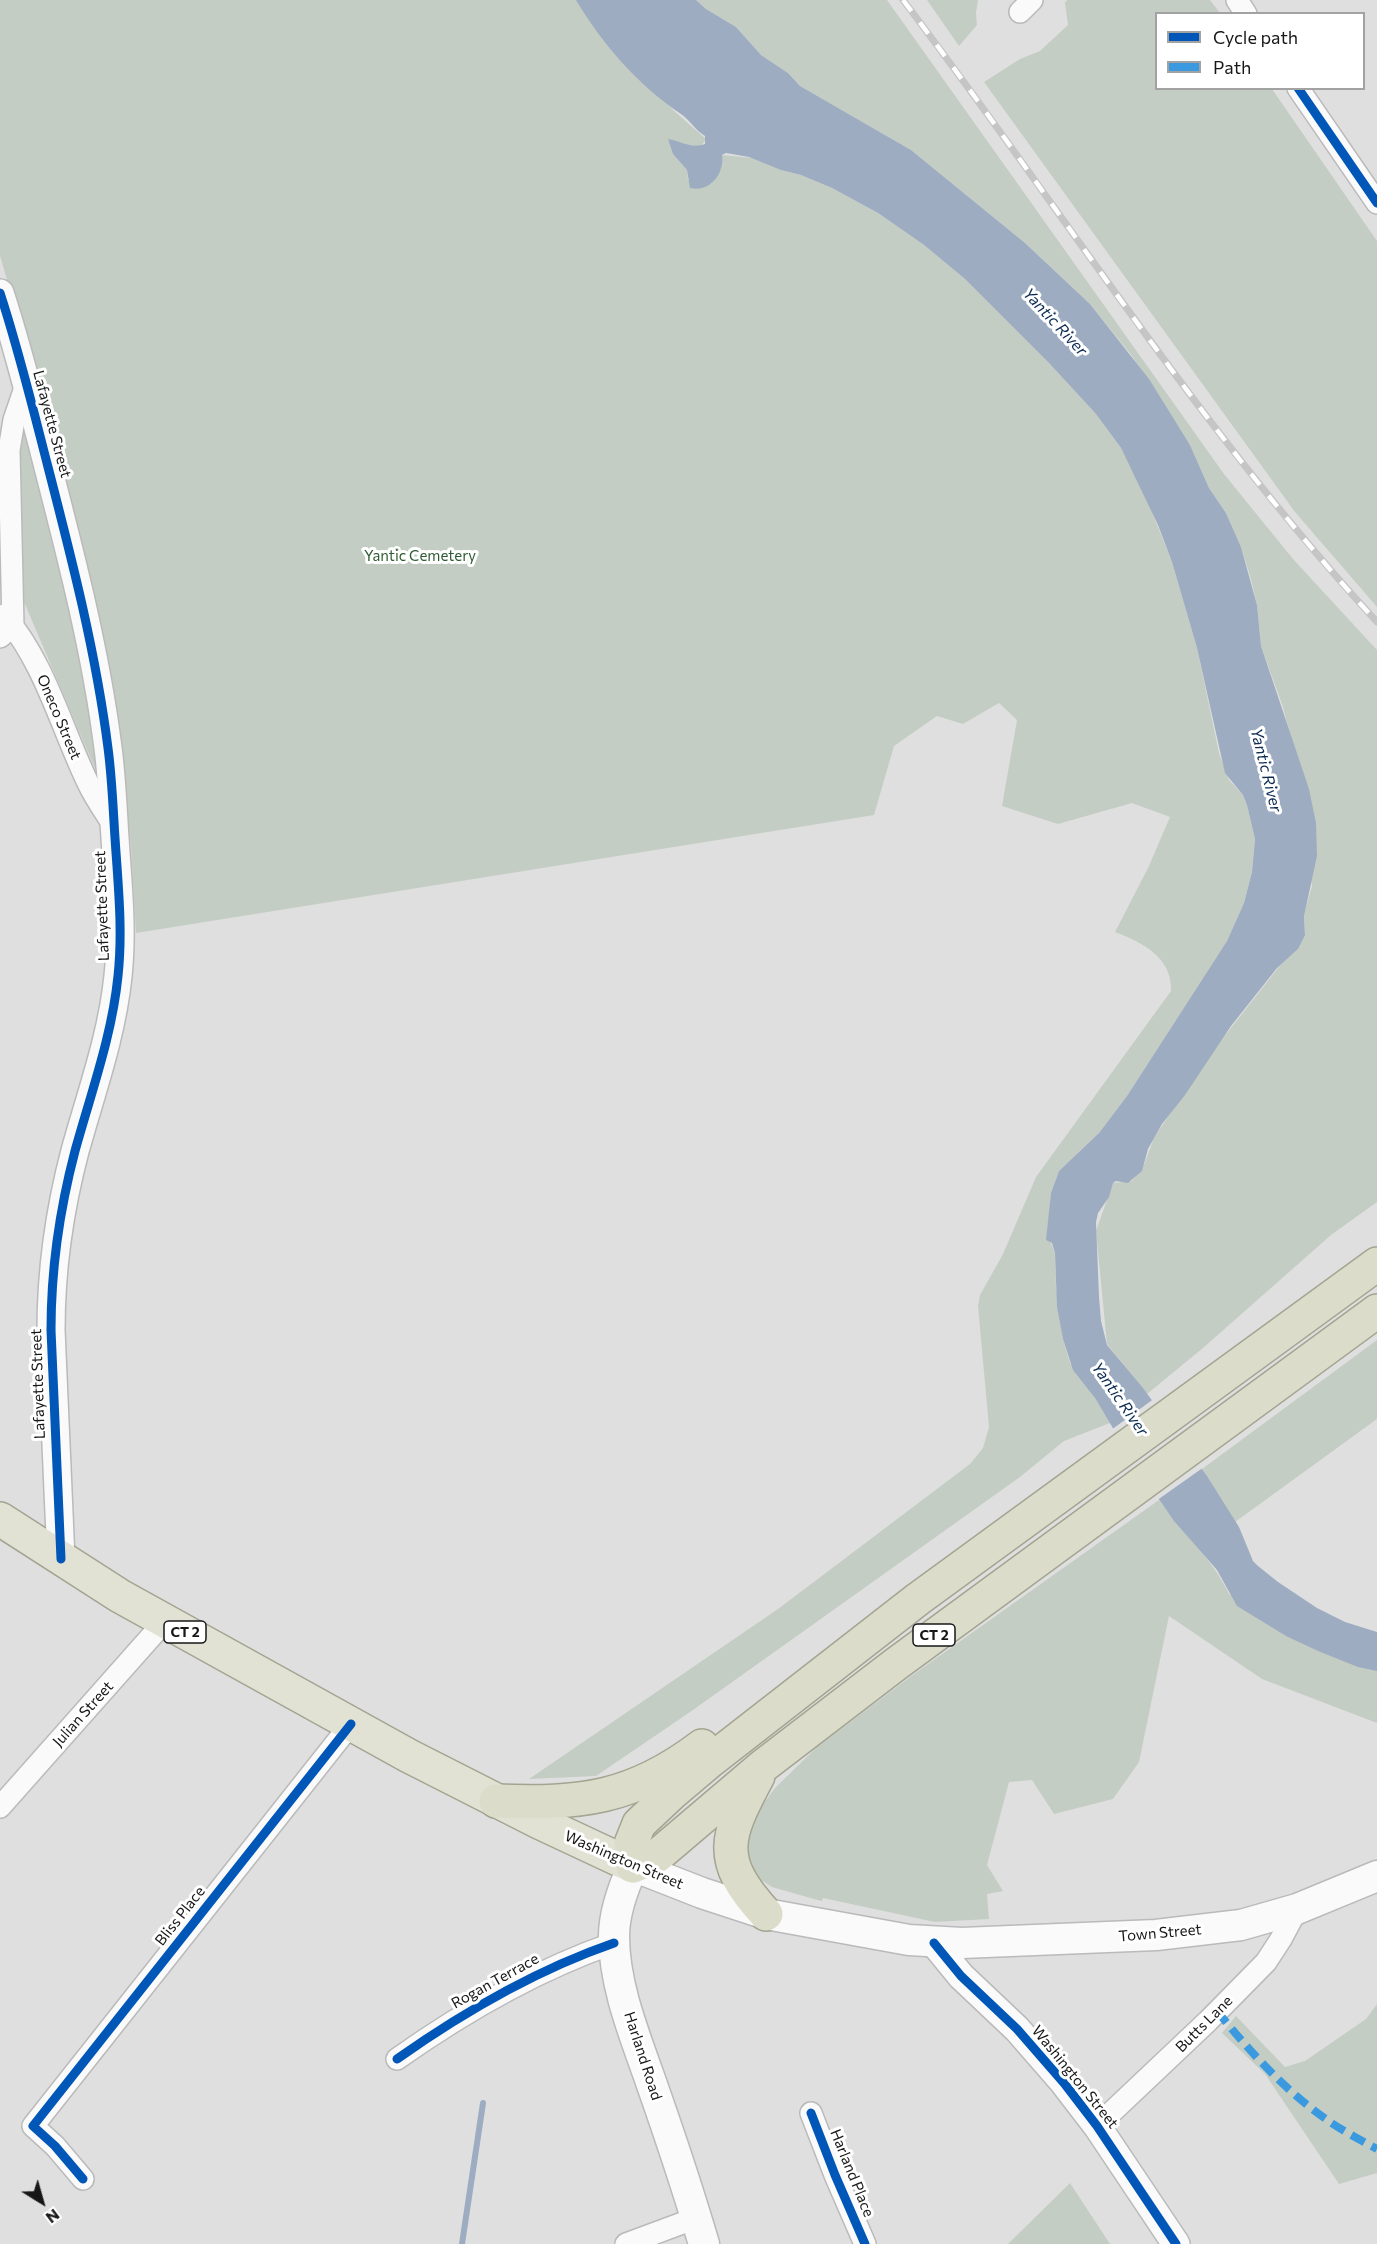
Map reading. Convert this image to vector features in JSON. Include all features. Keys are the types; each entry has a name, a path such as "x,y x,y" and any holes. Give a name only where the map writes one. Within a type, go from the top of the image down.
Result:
{"highway":[{"name":"CT 2","path":"496,1801 565,1801 598,1797 626,1790 698,1749 776,1689 817,1676 1085,1476 1377,1264"},
{"name":"CT 2","path":"633,1866 657,1856 763,1766 896,1664 1377,1311"},
{"name":"Washington Street","path":"0,1519 61,1559 165,1621 351,1724 496,1801 633,1866"},
{"path":"633,1866 632,1838 646,1817 710,1761 817,1676"},
{"path":"763,1766 737,1819 731,1836 730,1852 738,1876 765,1914"}],"main road":[{"name":"Washington Street","path":"633,1866 727,1903 765,1914 863,1933 934,1942"},
{"name":"Harland Road","path":"633,1866 618,1905 614,1943 617,1968 628,2011 700,2231"},
{"name":"Town Street","path":"934,1942 996,1943 1156,1935 1241,1924 1296,1909 1377,1876"}],"street":[{"path":"1299,90 1377,203"},
{"name":"Lafayette Street","path":"0,293 75,575 93,656 108,748 120,924 118,978 107,1038 69,1178 58,1240 52,1296 51,1330 61,1559"},
{"path":"4,624 5,537 10,440 26,385"},
{"name":"Oneco Street","path":"4,624 38,666 90,788 114,826"},
{"name":"Julian Street","path":"0,1807 165,1621"},
{"name":"Bliss Place","path":"83,2178 55,2146 33,2126 351,1724"},
{"name":"Butts Lane","path":"1097,2126 1266,1962 1281,1940 1296,1909"},
{"name":"Washington Street","path":"934,1942 963,1978 1017,2029 1064,2083 1097,2126 1176,2244"},
{"name":"Rogan Terrace","path":"397,2059 445,2026 547,1969 614,1943"},
{"name":"Harland Place","path":"811,2113 865,2244"},
{"path":"626,2244 700,2231"}],"green space":[{"name":"Yantic Cemetery","path":"0,0 578,0 673,110 706,139 699,146 681,143 673,154 687,170 688,180 711,184 721,169 722,155 753,158 801,175 832,188 878,213 924,245 965,279 1049,363 1096,414 1121,448 1148,502 1172,562 1197,648 1219,753 1229,780 1243,795 1255,839 1252,872 1244,903 1227,941 1127,1096 1099,1133 1059,1171 1051,1193 1048,1236 1055,1253 1056,1287 1063,1339 1070,1363 1110,1423 1064,1441 1020,1477 693,1710 596,1776 529,1779 778,1609 970,1464 983,1448 989,1427 978,1306 980,1295 1003,1254 1036,1177 1171,991 1167,969 1161,960 1136,941 1115,932 1148,868 1170,817 1132,803 1058,824 1002,806 1017,720 999,703 963,724 937,716 894,746 874,815 136,933 131,846 119,745 98,619 66,479 0,256"},
{"path":"696,0 887,0 1224,474 1293,559 1377,650 1377,1202 1331,1235 1203,1348 1147,1394 1107,1344 1096,1231 1113,1183 1132,1181 1144,1165 1154,1138 1223,1038 1282,963 1298,949 1305,932 1304,914 1312,886 1291,738 1283,707 1261,646 1257,605 1241,547 1226,513 1209,488 1190,445 1132,356 1090,304 1025,243 911,150 800,86 788,73 761,55 736,27 706,9"},
{"path":"927,0 978,0 977,25 959,46"},
{"path":"1067,0 1210,0 1219,12 1155,12 1155,90 1273,90 1377,241 1377,607 1295,512 984,82 1020,59 1040,51 1068,25 1065,3"},
{"path":"22,431 25,432 62,571 95,733 97,773 24,602 19,558 17,437"},
{"path":"1377,1340 1377,1419 1235,1522 1202,1469"},
{"path":"1159,1500 1206,1557 1229,1594 1377,1669 1377,1723 1262,1679 1169,1616 1139,1762 1113,1799 1054,1814 1032,1780 1009,1782 987,1865 1003,1891 987,1894 989,1919 935,1922 823,1898 822,1901 814,1899 772,1887 755,1876 745,1853 750,1822 775,1788 817,1747 914,1674"},
{"path":"1377,2004 1377,2173 1339,2184 1265,2074 1222,2033 1236,2016 1285,2067 1305,2061 1366,2019"},
{"path":"1070,2183 1110,2244 1008,2244"}],"water":[{"name":"Yantic River","path":"576,0 696,0 706,9 736,27 761,55 788,73 800,86 911,150 1025,243 1090,304 1149,379 1190,445 1209,488 1226,513 1241,547 1257,605 1261,646 1309,789 1316,823 1317,856 1304,916 1305,935 1298,949 1277,968 1231,1026 1185,1095 1162,1124 1148,1149 1142,1171 1128,1183 1116,1181 1113,1183 1109,1197 1098,1213 1096,1222 1101,1321 1107,1345 1143,1388 1207,1476 1239,1527 1253,1561 1278,1582 1317,1608 1345,1622 1377,1632 1377,1671 1358,1667 1318,1651 1286,1636 1237,1606 1217,1570 1174,1521 1133,1462 1095,1398 1073,1370 1063,1339 1057,1307 1055,1253 1052,1243 1046,1240 1051,1193 1059,1171 1099,1133 1127,1096 1227,941 1244,903 1252,872 1255,839 1247,805 1243,795 1225,773 1197,648 1172,562 1158,525 1121,448 1096,414 965,279 924,245 878,213 832,188 749,157 726,153 722,155 721,168 715,180 704,187 690,188 687,170 673,154 668,139 690,145 700,145 705,144 705,136 622,63 597,32"}],"pier":[{"path":"1155,1398 1204,1467 1156,1501 1130,1464 1111,1430"}],"waterway":[{"path":"462,2244 483,2103"}],"railway":[{"path":"903,0 1191,396 1312,549 1377,622"}],"marked path":[{"path":"1217,2011 1257,2057 1301,2100 1333,2124 1377,2149"}],"cycle path":[{"path":"1299,90 1377,203"},
{"path":"0,293 26,380 66,537 97,677 110,770 120,907 118,976 111,1020 75,1151 61,1217 55,1262 51,1330 61,1559"},
{"path":"83,2179 55,2146 33,2126 351,1724"},
{"path":"397,2059 449,2024 502,1993 557,1966 614,1943"},
{"path":"934,1943 961,1976 1017,2029 1064,2083 1097,2126 1176,2244"},
{"path":"811,2113 865,2244"}]}
